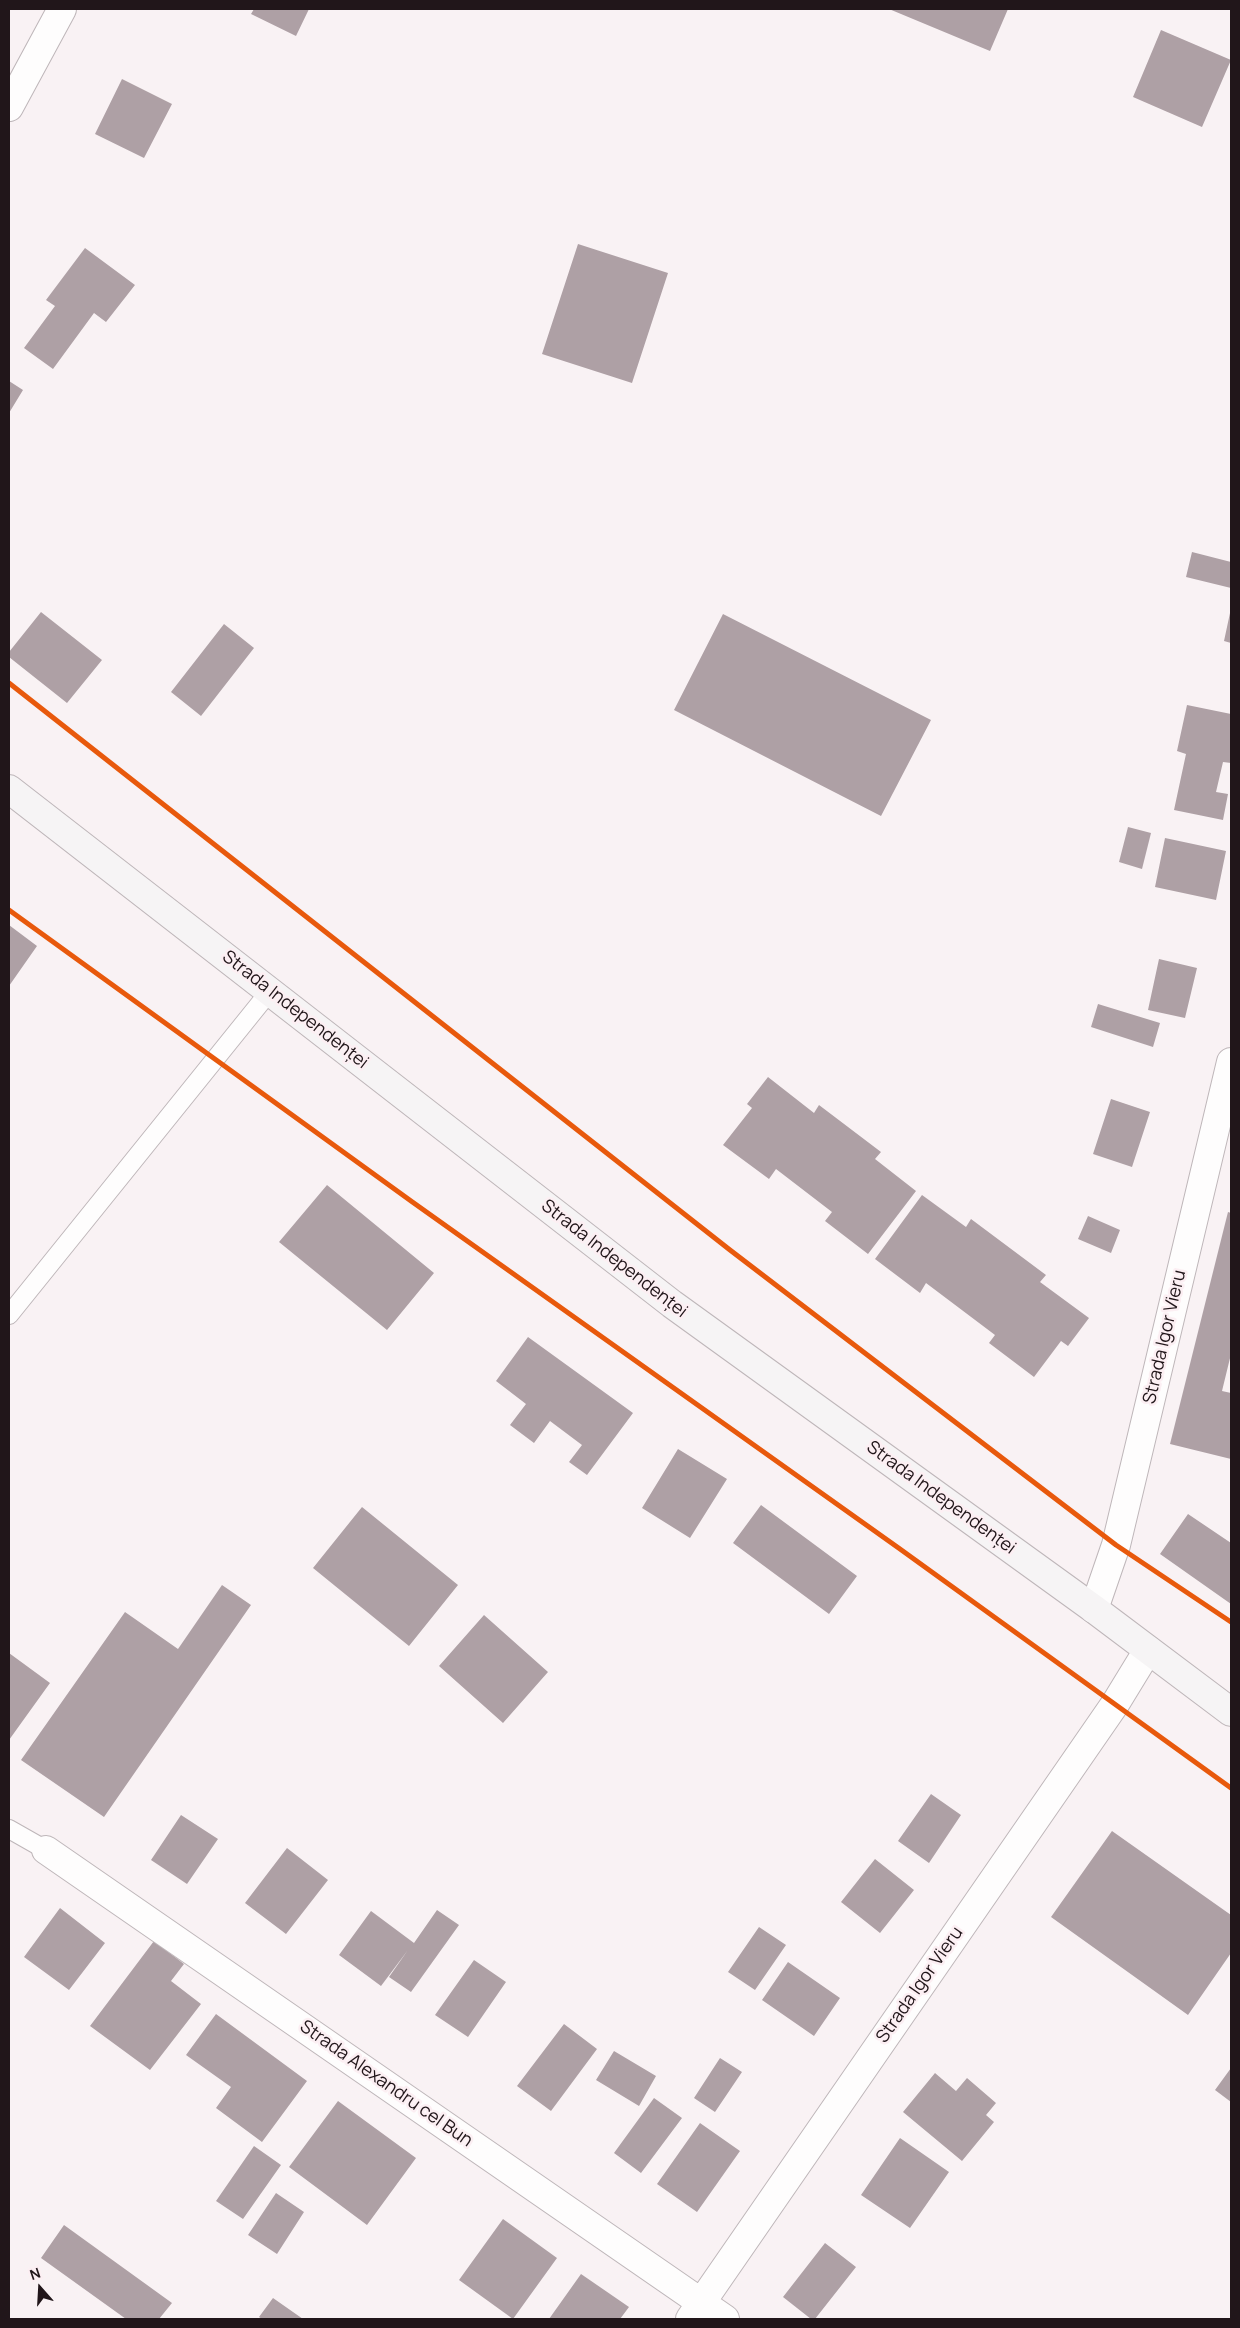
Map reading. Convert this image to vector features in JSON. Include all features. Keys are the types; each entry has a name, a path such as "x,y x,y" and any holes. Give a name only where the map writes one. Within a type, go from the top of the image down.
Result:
{"main road":[{"name":"Strada Independenței","path":"9,789 672,1304 1094,1609 1231,1712"}],"street":[{"path":"9,107 62,9"},
{"name":"Strada Igor Vieru","path":"1094,1609 1116,1544 1231,1062"},
{"name":"Strada Igor Vieru","path":"696,2311 1115,1704 1148,1650"},
{"name":"Strada Alexandru cel Bun","path":"46,1850 696,2311 725,2319"}],"lane":[{"path":"9,1315 270,991"},
{"path":"9,1829 46,1850"}],"building":[{"path":"254,9 309,9 296,36 251,14"},
{"path":"889,9 1008,9 990,51"},
{"path":"1161,30 1231,60 1202,127 1133,97"},
{"path":"122,79 172,104 144,158 95,134"},
{"path":"578,244 668,273 632,383 542,354"},
{"path":"85,248 135,285 106,322 94,313 53,369 24,348 55,306 46,300"},
{"path":"9,381 23,390 9,413"},
{"path":"1192,552 1231,562 1231,588 1186,577"},
{"path":"41,612 102,660 67,703 9,657 9,652"},
{"path":"1231,613 1231,643 1224,641"},
{"path":"723,614 931,720 881,816 674,710"},
{"path":"224,624 254,648 201,716 171,692"},
{"path":"1187,705 1231,714 1231,763 1223,762 1216,792 1228,794 1223,820 1174,810 1186,754 1177,751"},
{"path":"1128,827 1151,833 1142,869 1119,862"},
{"path":"1165,838 1226,851 1216,900 1155,887"},
{"path":"9,925 37,946 9,986"},
{"path":"1159,959 1197,968 1185,1018 1148,1010"},
{"path":"1098,1004 1160,1023 1153,1047 1091,1027"},
{"path":"768,1077 814,1113 819,1105 881,1152 875,1159 916,1191 868,1254 825,1221 832,1212 776,1169 769,1179 723,1145 752,1108 747,1104"},
{"path":"1111,1099 1150,1112 1132,1167 1093,1154"},
{"path":"327,1185 434,1273 387,1330 279,1242"},
{"path":"922,1195 966,1227 971,1219 1046,1275 1040,1282 1089,1318 1068,1346 1061,1341 1034,1377 989,1343 995,1335 926,1283 920,1293 875,1259"},
{"path":"1228,1212 1231,1213 1231,1354 1222,1391 1231,1393 1231,1459 1170,1444"},
{"path":"1088,1216 1120,1230 1111,1253 1078,1239"},
{"path":"528,1337 633,1413 587,1475 569,1462 582,1445 550,1421 534,1443 510,1425 526,1404 496,1381"},
{"path":"678,1449 727,1479 690,1538 642,1508"},
{"path":"761,1505 857,1576 829,1614 733,1543"},
{"path":"362,1507 458,1585 409,1646 313,1568"},
{"path":"1188,1514 1231,1543 1231,1604 1160,1554"},
{"path":"222,1585 251,1605 104,1817 21,1760 125,1612 178,1649"},
{"path":"484,1615 548,1672 503,1723 439,1666"},
{"path":"9,1653 50,1683 9,1740"},
{"path":"931,1794 961,1815 929,1863 898,1841"},
{"path":"181,1815 218,1839 187,1884 151,1860"},
{"path":"1112,1831 1231,1915 1231,1953 1188,2015 1051,1917"},
{"path":"287,1848 328,1880 286,1934 245,1903"},
{"path":"875,1859 914,1890 880,1933 841,1902"},
{"path":"60,1908 105,1943 69,1990 24,1957"},
{"path":"437,1910 459,1925 411,1992 389,1977 408,1950 381,1986 339,1955 371,1911 414,1943"},
{"path":"759,1927 786,1945 755,1990 728,1972"},
{"path":"154,1941 184,1964 171,1981 201,2004 150,2070 90,2026"},
{"path":"474,1960 506,1982 468,2037 435,2015"},
{"path":"788,1962 840,1998 814,2036 762,2000"},
{"path":"216,2014 307,2081 262,2142 216,2108 231,2087 186,2055"},
{"path":"564,2024 597,2049 551,2111 517,2086"},
{"path":"614,2051 656,2076 639,2106 596,2080"},
{"path":"720,2058 742,2072 715,2112 694,2098"},
{"path":"1231,2068 1231,2102 1215,2090"},
{"path":"935,2073 956,2091 967,2078 996,2103 986,2115 994,2122 962,2161 903,2112"},
{"path":"654,2098 682,2118 641,2173 614,2153"},
{"path":"338,2101 416,2158 367,2225 289,2167"},
{"path":"700,2123 740,2151 697,2212 657,2184"},
{"path":"900,2138 949,2172 910,2228 861,2195"},
{"path":"254,2146 281,2165 243,2219 216,2201"},
{"path":"276,2193 304,2212 277,2254 248,2235"},
{"path":"503,2219 557,2258 513,2319 459,2280"},
{"path":"64,2225 172,2303 159,2319 126,2319 41,2258"},
{"path":"825,2243 856,2267 815,2319 811,2319 783,2297"},
{"path":"581,2274 629,2307 620,2319 549,2319"},
{"path":"273,2298 303,2319 262,2319 259,2317"}],"cycle path":[{"path":"9,683 730,1250 1116,1545 1231,1622"},
{"path":"9,910 411,1201 900,1549 1231,1788"}]}
